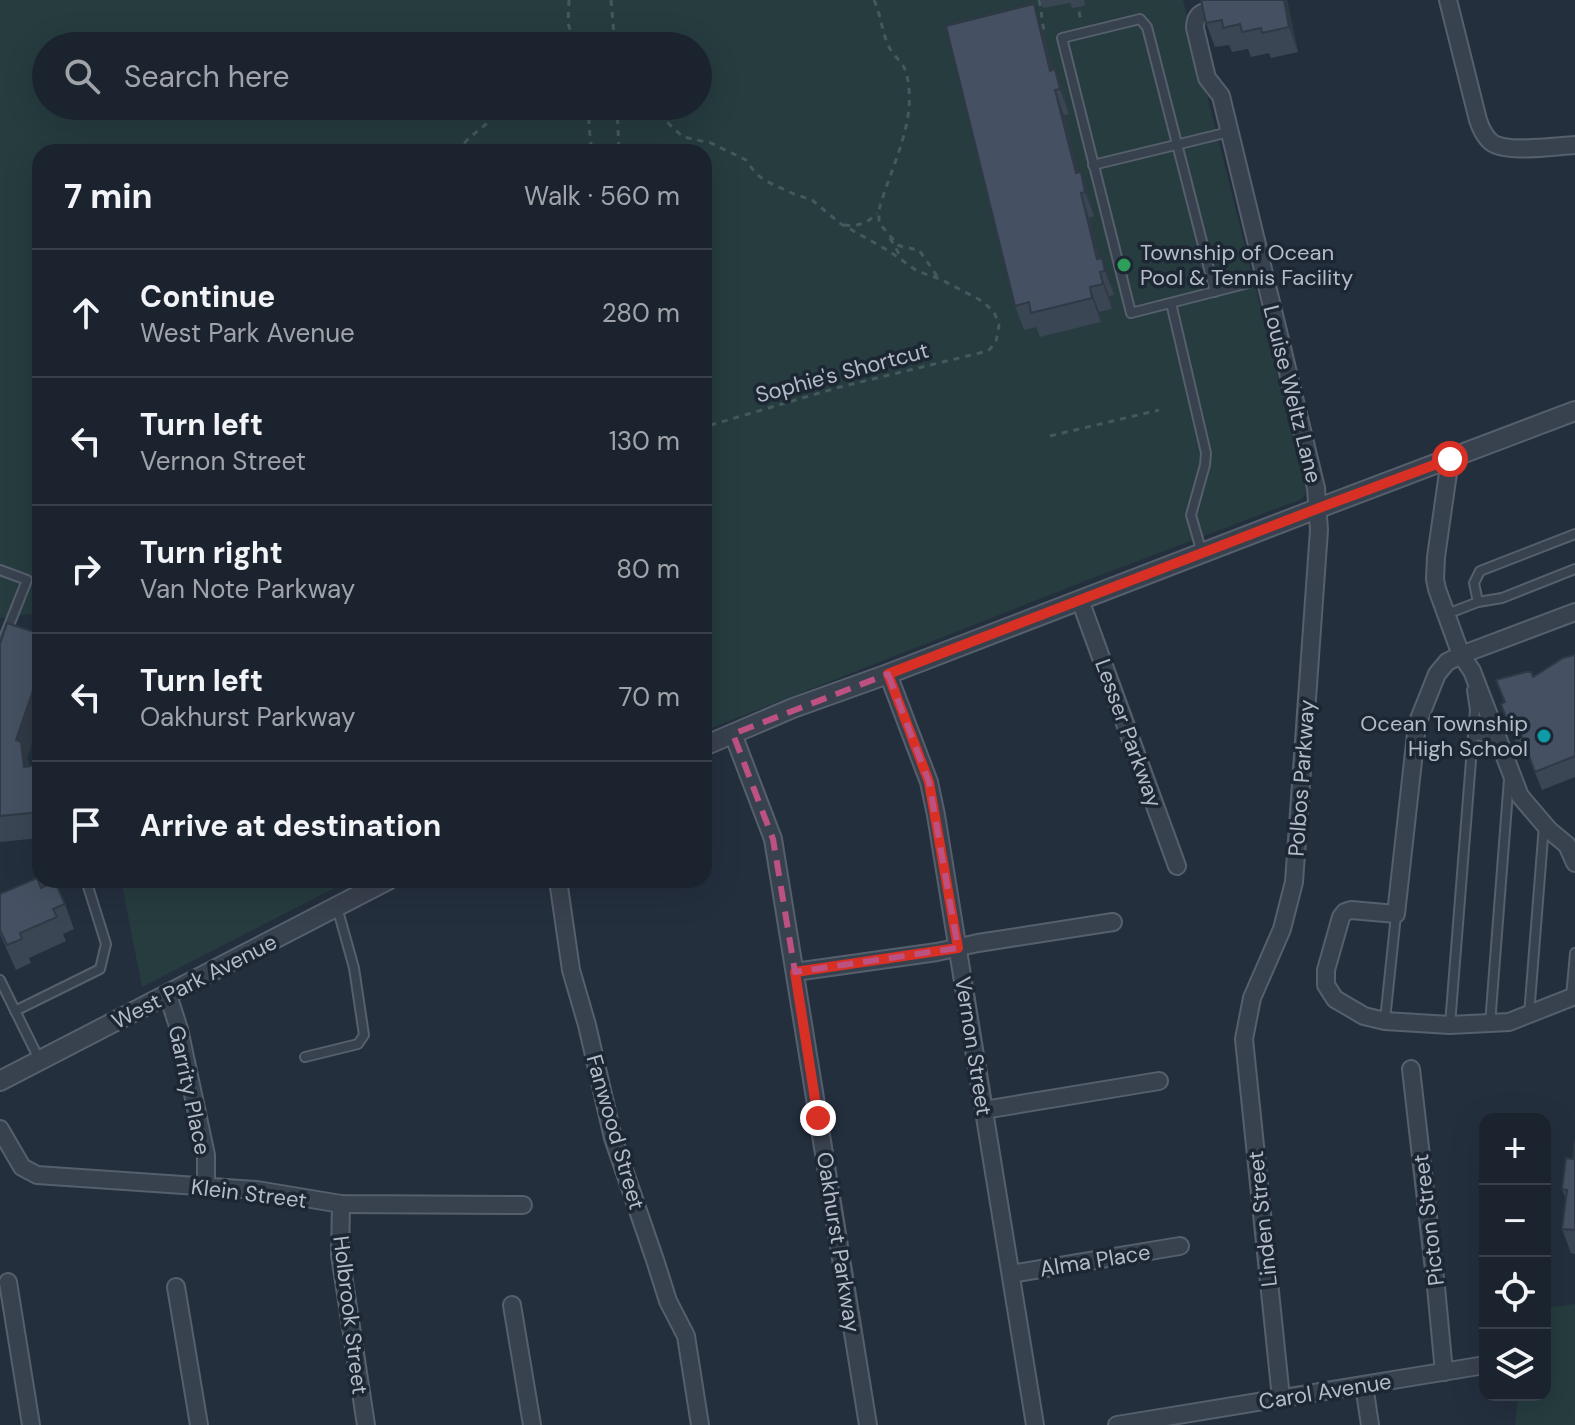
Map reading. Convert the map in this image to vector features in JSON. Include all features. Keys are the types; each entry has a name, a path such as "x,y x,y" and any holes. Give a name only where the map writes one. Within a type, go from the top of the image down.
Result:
{"street":[{"path":"1448,0 1478,120 1491,142 1508,148 1575,145"},
{"name":"Louise Weltz Lane","path":"1208,11 1198,15 1195,28 1207,78 1221,96 1319,508"},
{"path":"712,743 793,708 1575,411"},
{"path":"1450,459 1435,568 1437,589 1520,796 1567,845 1575,863"},
{"name":"Polbos Parkway","path":"1244,1039 1252,998 1282,929 1294,882 1319,508"},
{"name":"Lesser Parkway","path":"1080,600 1177,866"},
{"path":"1573,997 1509,1022 1450,1025 1385,1021 1364,1016 1335,999 1326,985 1326,970 1345,912 1396,914 1416,734 1437,674 1447,662 1461,655 1575,612"},
{"name":"Vernon Street","path":"888,674 929,782 1035,1425"},
{"name":"Oakhurst Parkway","path":"733,734 773,839 868,1425"},
{"name":"West Park Avenue","path":"0,1081 372,888"},
{"name":"Fanwood Street","path":"559,888 571,970 613,1138 668,1301 686,1336 700,1425"},
{"path":"795,972 1113,922"},
{"name":"Garrity Place","path":"168,995 179,1029 206,1155 206,1186"},
{"name":"Linden Street","path":"1244,1039 1281,1398"},
{"name":"Picton Street","path":"1411,1069 1444,1372"},
{"path":"984,1110 1159,1081"},
{"name":"Klein Street","path":"0,1129 22,1167 37,1175 257,1190 341,1204 523,1205"},
{"name":"Holbrook Street","path":"341,1204 340,1255 366,1425"},
{"name":"Alma Place","path":"1011,1274 1180,1246"},
{"path":"8,1282 31,1425"},
{"path":"176,1287 199,1425"},
{"path":"512,1305 532,1425"},
{"name":"Carol Avenue","path":"1117,1425 1201,1418 1281,1398 1479,1366"},
{"path":"1364,1385 1370,1425"}],"lane":[{"path":"1215,292 1147,27 1140,19 1062,38 1131,313 1215,292 1264,279"},
{"path":"1093,165 1229,132"},
{"path":"1171,303 1206,453 1191,515 1202,553"},
{"path":"1478,602 1474,583 1480,571 1575,534"},
{"path":"1447,614 1478,602 1502,598 1575,569"},
{"path":"0,570 27,580 0,648"},
{"path":"1450,1025 1475,710 1461,655"},
{"path":"1473,735 1490,737 1501,747"},
{"path":"1490,1024 1510,770"},
{"path":"1529,1015 1544,824"},
{"path":"24,893 34,888"},
{"path":"15,1011 100,969 106,944 88,888"},
{"path":"305,1057 358,1044 364,1035 354,968 337,906"},
{"path":"1385,1021 1396,914"},
{"path":"1573,997 1575,953"},
{"path":"0,980 40,1060"}],"path":[{"path":"569,0 571,32"},
{"path":"611,0 614,32"},
{"path":"874,0 888,45 906,70 910,99 907,125 879,210 879,223 904,262"},
{"path":"1039,0 1044,30"},
{"path":"1076,0 1081,20"},
{"path":"463,144 491,120"},
{"path":"589,120 591,144"},
{"path":"618,120 619,144"},
{"path":"665,120 683,137 711,143 746,160 761,178 812,200 841,224 923,274 940,279"},
{"path":"841,224 861,224 879,210"},
{"path":"887,233 903,247 919,250 940,279"},
{"name":"Sophie's Shortcut","path":"712,425 840,387 988,351 996,342 999,331 994,312 982,301 940,279"},
{"path":"1050,436 1159,410"}],"highlighted area":[{"path":"888,674 929,782 958,948 795,972 773,839 733,734"}],"green space":[{"path":"0,0 1183,0 1307,492 1302,499 712,728 712,144 32,144 32,614 0,618"},
{"path":"123,888 334,888 142,987"},
{"path":"1575,1304 1575,1425 1515,1425 1517,1401 1551,1401 1551,1307"}],"building":[{"path":"1201,0 1284,0 1289,27 1262,33 1261,28 1242,32 1240,24 1223,28 1222,20 1206,23"},
{"path":"1034,4 1050,71 1055,69 1060,89 1055,90 1076,173 1081,172 1085,192 1081,193 1097,259 1102,258 1105,271 1100,272 1103,284 1090,287 1092,298 1031,313 1029,302 1015,306 946,26"},
{"path":"7,623 32,631 32,693 16,740 21,742 24,767 32,766 32,813 0,816 0,644"},
{"name":"Ocean Township High School","path":"1575,655 1575,756 1535,772 1520,732 1513,735 1496,680 1526,672 1531,672 1533,677 1563,658"},
{"path":"32,880 32,888 58,888 65,904 53,909 57,917 20,933 22,939 7,945 0,930 0,894"},
{"path":"1575,1140 1575,1230 1562,1229 1567,1190 1562,1189 1566,1158 1573,1159"}],"place":[{"name":"Township of Ocean Pool & Tennis Facility","path":"1124,265"},
{"name":"Ocean Township High School","path":"1544,736"}],"route":[{"path":"818,1118 795,972 958,948 929,782 888,674 1450,459"}]}
